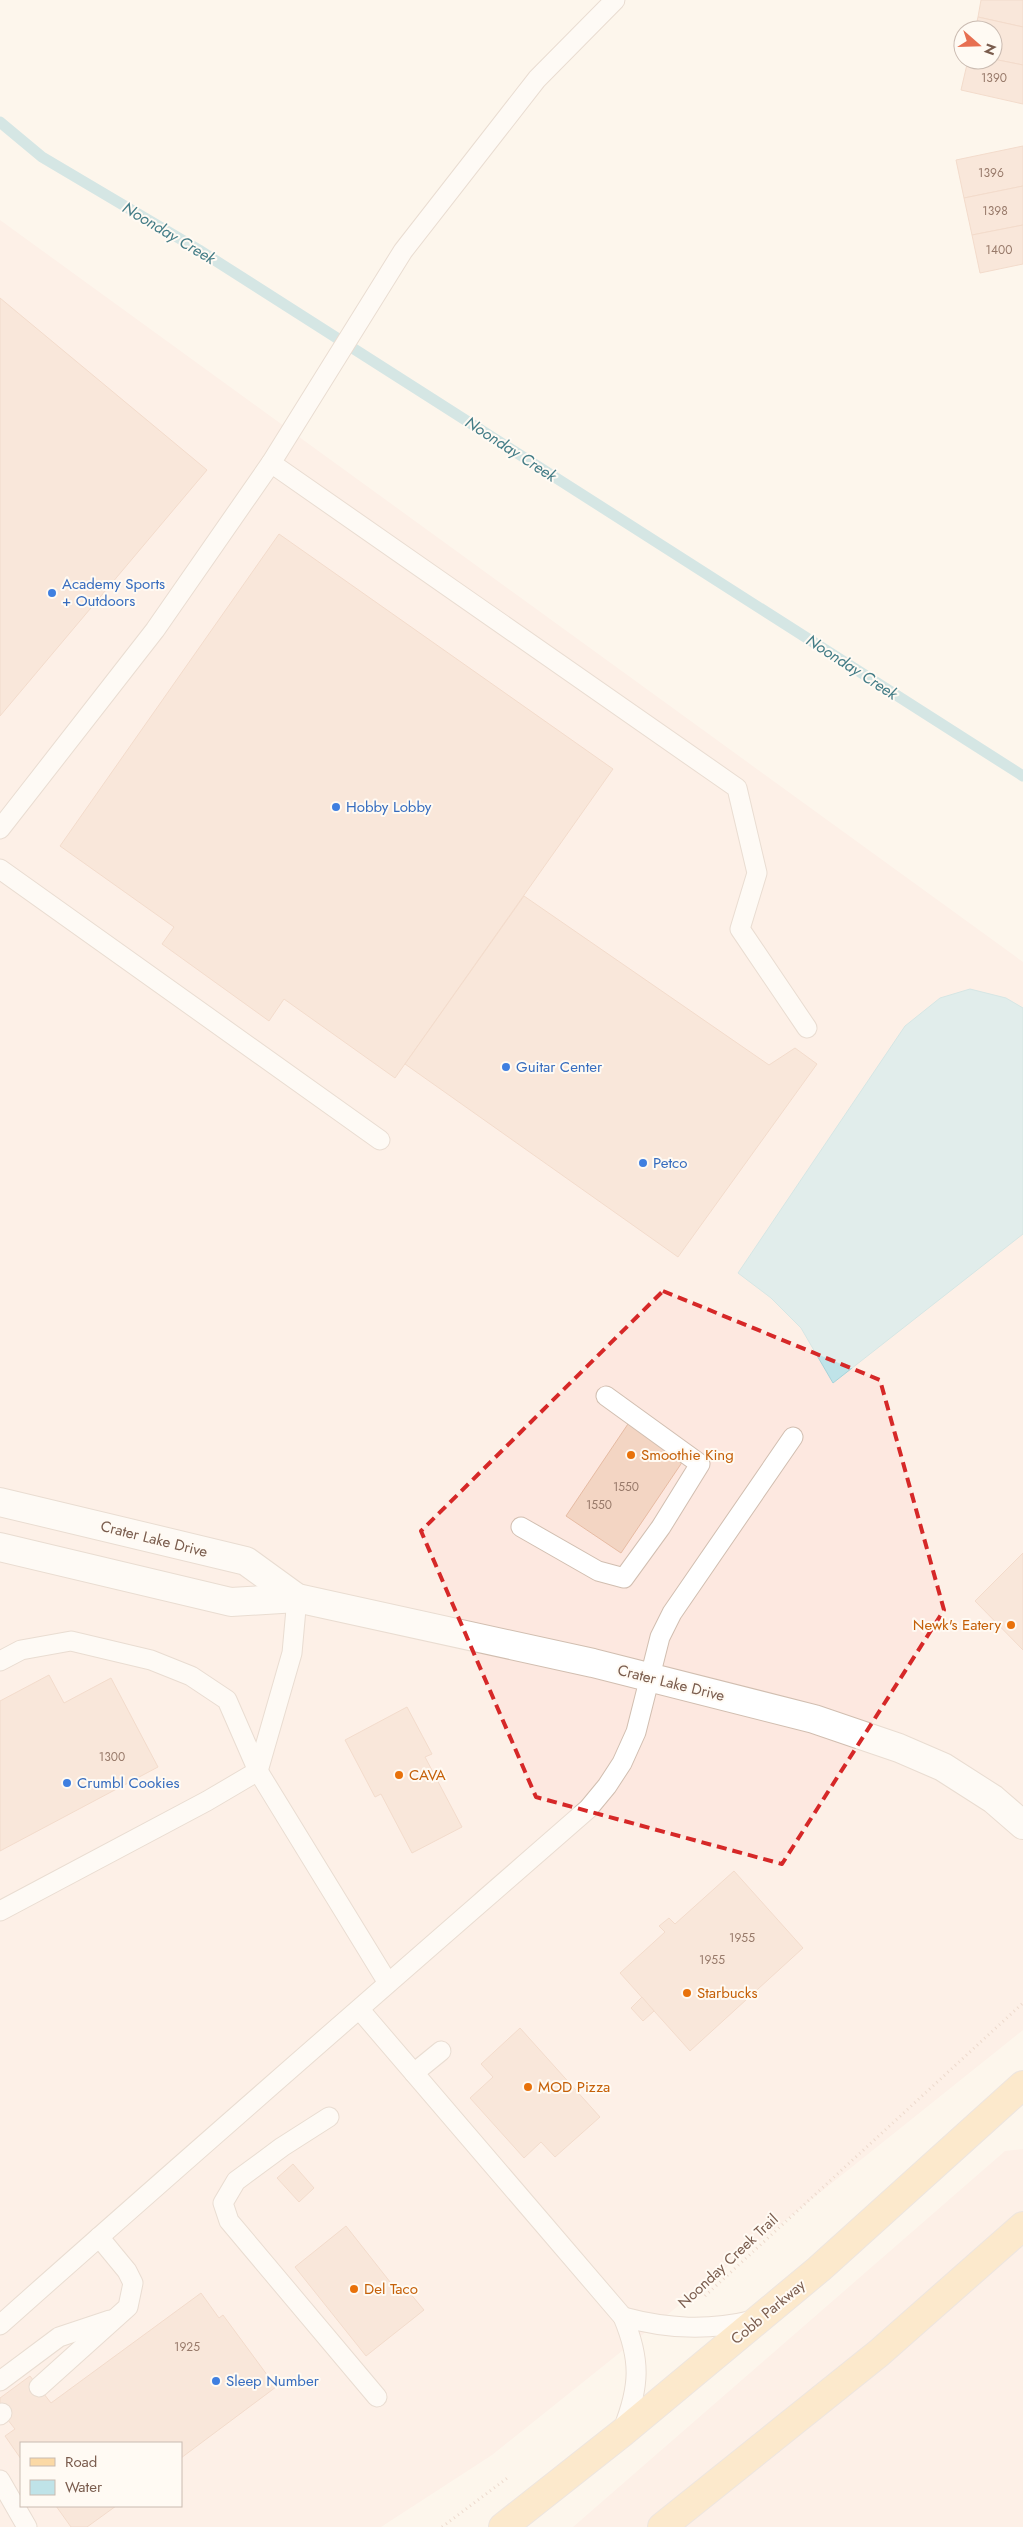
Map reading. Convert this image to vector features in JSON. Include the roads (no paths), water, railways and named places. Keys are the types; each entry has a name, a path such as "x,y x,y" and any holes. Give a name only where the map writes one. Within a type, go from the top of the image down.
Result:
{"main road":[{"name":"Cobb Parkway","path":"503,2527 622,2433 819,2269 1023,2085"},
{"path":"662,2527 679,2518 878,2353 1023,2226"}],"street":[{"name":"Crater Lake Drive","path":"0,1502 246,1561 297,1598"},
{"name":"Crater Lake Drive","path":"0,1548 231,1602 297,1598 593,1663 814,1719 899,1748 951,1772 993,1799 1023,1825"}],"lane":[{"path":"0,829 155,630 272,463 403,251 537,79 615,0"},
{"path":"272,463 737,788 757,873 740,929 807,1028"},
{"path":"0,869 380,1140"},
{"path":"521,1527 598,1571 624,1578 660,1527 700,1464 606,1396"},
{"path":"0,2325 294,2064 360,2010 388,1983 588,1809 607,1786 622,1763 636,1732 660,1637 672,1613 793,1437"},
{"path":"0,1911 207,1801 258,1771 292,1653 297,1598"},
{"path":"0,1661 21,1650 71,1640 151,1660 191,1676 227,1700 258,1771 388,1983"},
{"path":"360,2010 623,2317 636,2356 637,2380 633,2402 622,2433"},
{"path":"414,2073 441,2051"},
{"path":"329,2117 282,2146 236,2181 223,2203 229,2221 377,2397"},
{"path":"39,2387 128,2307 133,2283 127,2271 99,2237"},
{"path":"0,2381 59,2337 119,2317"},
{"path":"623,2317 675,2327 710,2328 760,2319"},
{"path":"0,2480 27,2527"}],"water":[{"path":"970,989 1006,998 1023,1008 1023,1234 833,1383 801,1328 771,1298 738,1273 905,1026 940,998"}],"waterway":[{"name":"Noonday Creek","path":"0,122 42,157 199,250 1023,776"}],"place":[{"name":"Academy Sports + Outdoors","path":"52,593"},
{"name":"Hobby Lobby","path":"336,807"},
{"name":"Guitar Center","path":"506,1067"},
{"name":"Petco","path":"643,1163"},
{"name":"Smoothie King","path":"631,1455"},
{"name":"Newk's Eatery","path":"1011,1625"},
{"name":"CAVA","path":"399,1775"},
{"name":"Crumbl Cookies","path":"67,1783"},
{"name":"Starbucks","path":"687,1993"},
{"name":"MOD Pizza","path":"528,2087"},
{"name":"Del Taco","path":"354,2289"},
{"name":"Sleep Number","path":"216,2381"}]}
